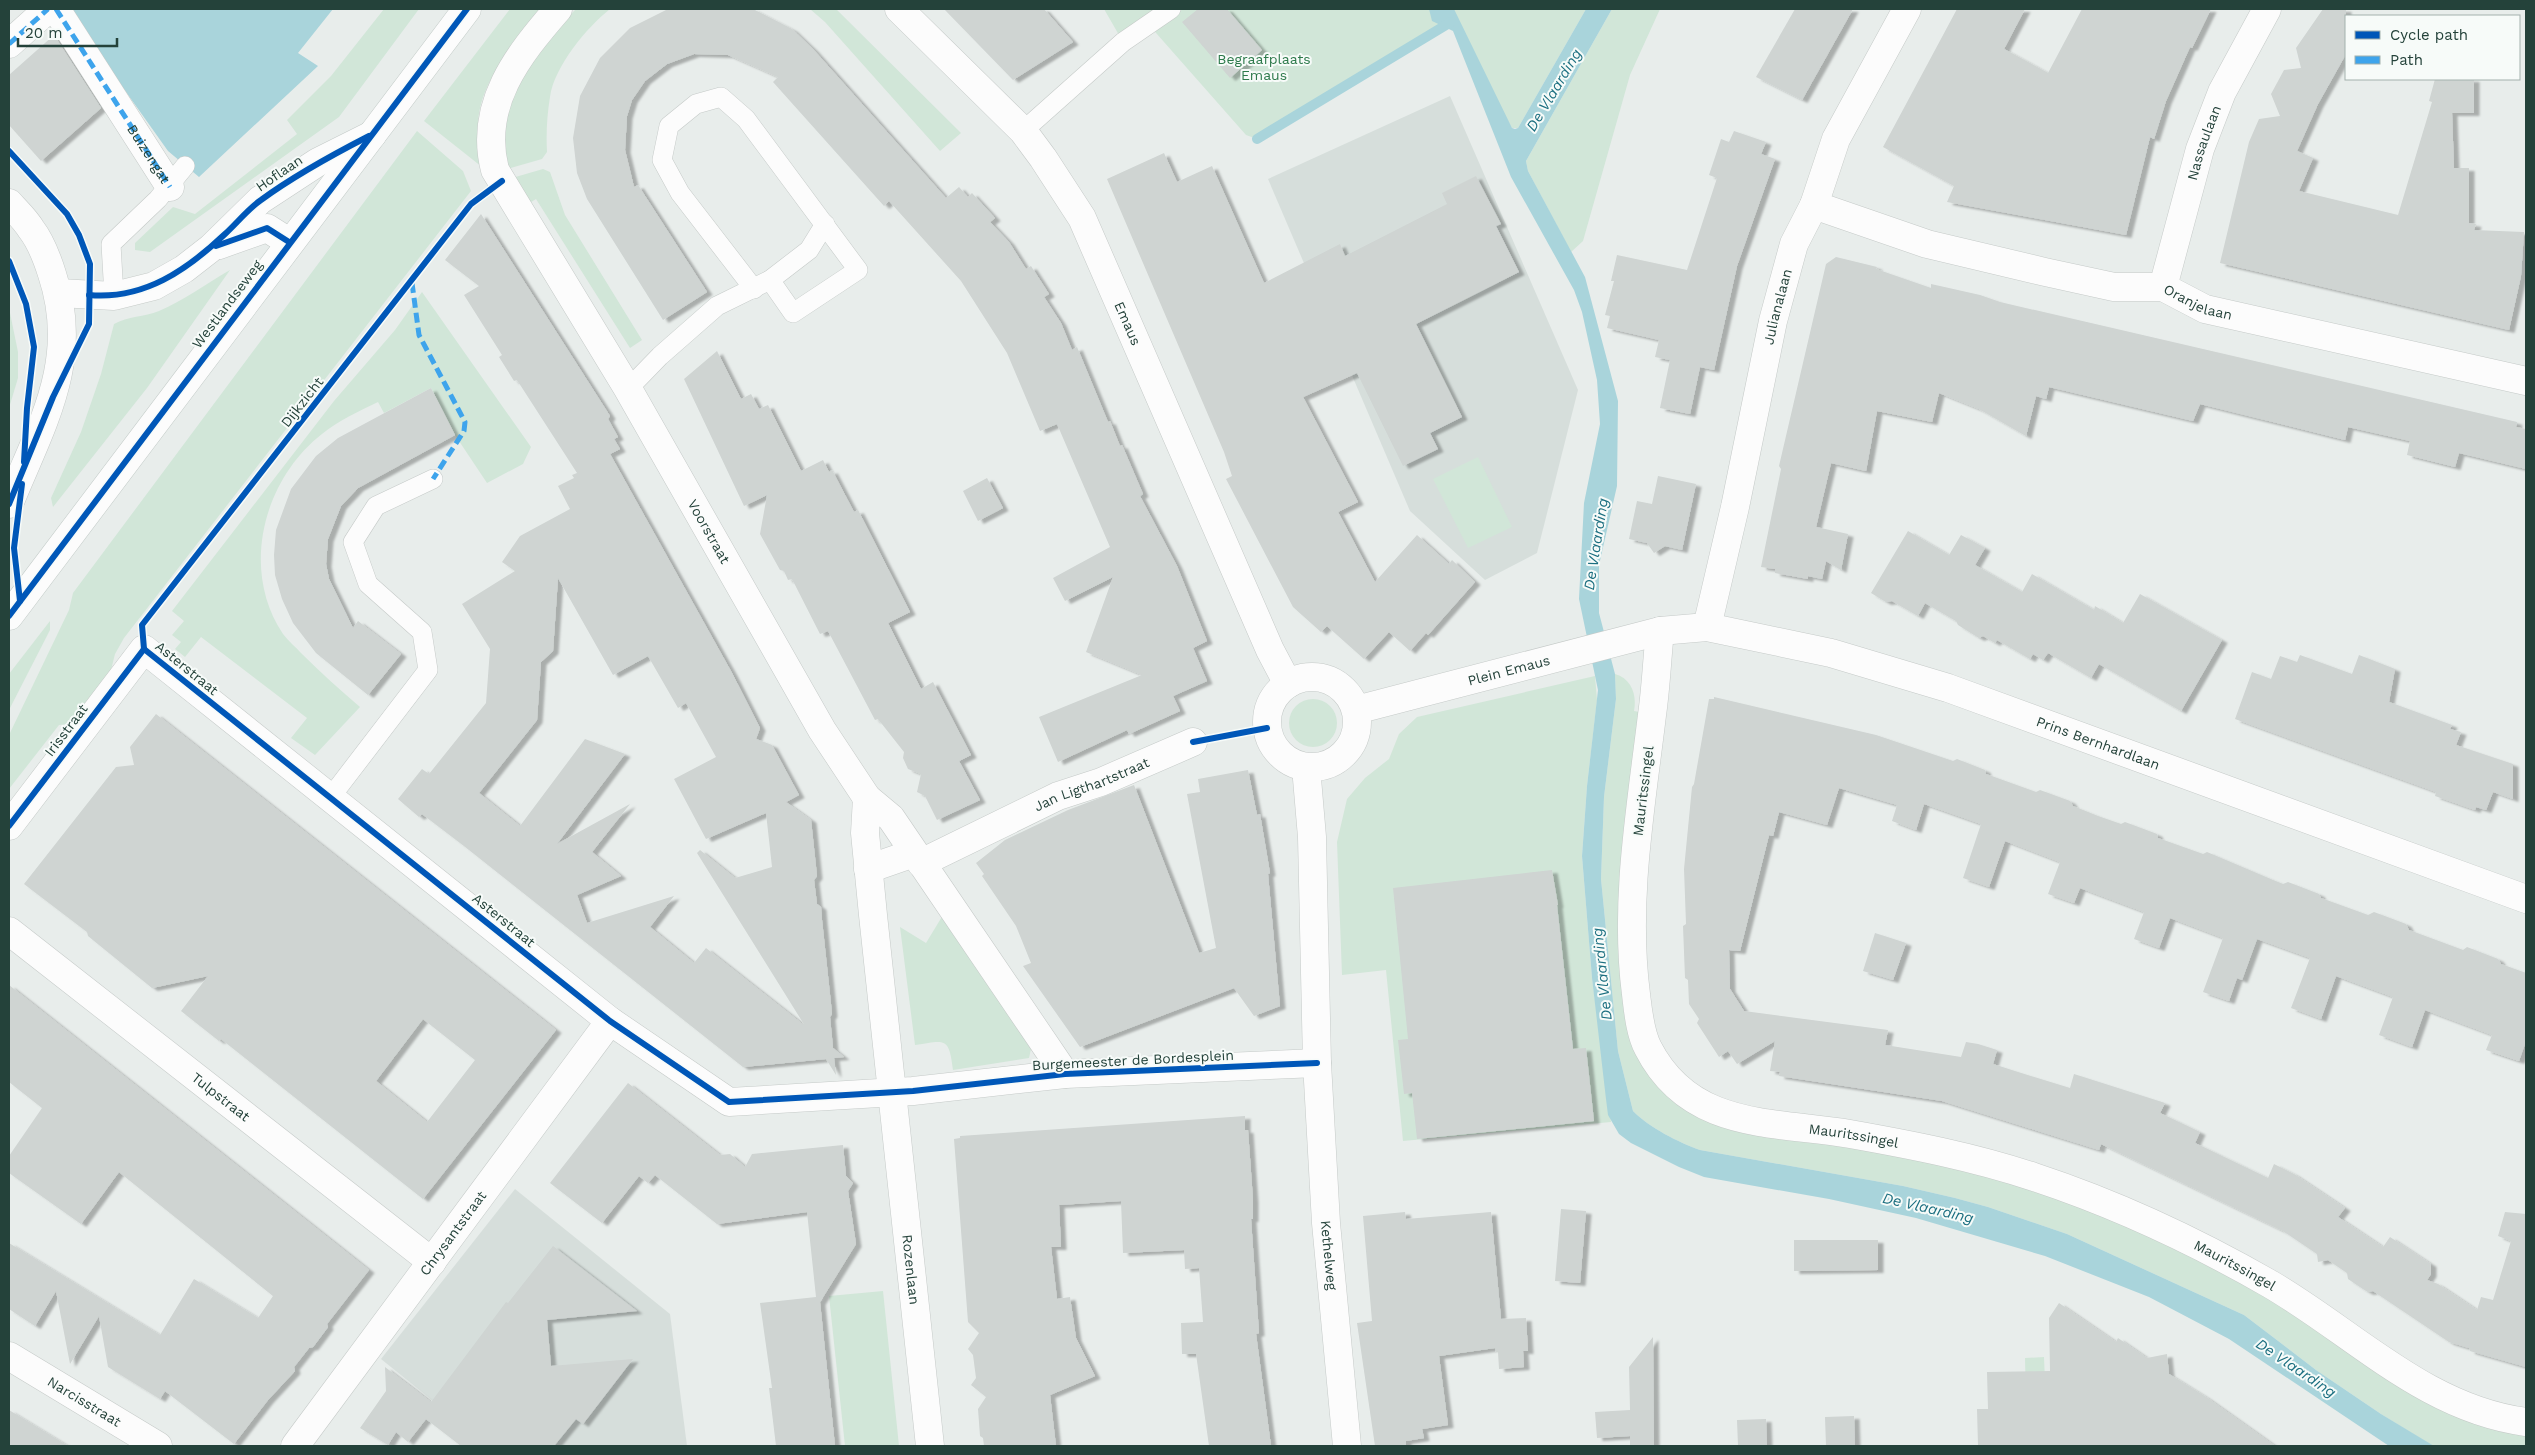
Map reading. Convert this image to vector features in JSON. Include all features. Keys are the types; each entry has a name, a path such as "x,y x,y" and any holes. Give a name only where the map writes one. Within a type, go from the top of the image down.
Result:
{"street":[{"path":"9,44 48,9"},
{"name":"Buizengat","path":"56,9 178,176"},
{"name":"Westlandseweg","path":"9,616 466,9"},
{"name":"Voorstraat","path":"558,9 524,52 501,88 495,106 491,152 495,170 628,389 822,730 867,798 891,818 918,858"},
{"name":"Emaus","path":"899,9 1023,131 1082,218 1270,650 1288,684"},
{"name":"Julianalaan","path":"1707,627 1735,507 1773,321 1794,244 1814,205 1836,139 1906,9"},
{"name":"Nassaulaan","path":"2163,287 2200,149 2222,92 2267,9"},
{"name":"Hoflaan","path":"59,293 114,296 154,286 184,269 211,248 260,200 318,162 372,135"},
{"path":"9,203 32,229 45,254 59,293 63,327 62,360 47,413 9,504"},
{"name":"Oranjelaan","path":"1814,205 1927,244 2114,287 2163,287 2205,309 2526,381"},
{"name":"Hoflaan","path":"211,248 267,228 289,242"},
{"name":"Prins Bernhardlaan","path":"1660,631 1707,627 1831,653 1948,688 2526,899"},
{"name":"Plein Emaus","path":"1356,710 1660,631"},
{"name":"Mauritssingel","path":"1660,631 1652,714 1638,822 1632,963 1646,1046 1664,1073 1684,1095 1712,1110 1746,1121 1840,1133 1919,1147 2032,1177 2071,1191 2170,1231 2270,1284 2317,1313 2414,1382 2446,1399 2483,1412 2526,1422"},
{"name":"Asterstraat","path":"144,649 610,1021 729,1102 890,1093"},
{"name":"Irisstraat","path":"9,826 144,649"},
{"path":"1315,677 1329,680 1341,687 1350,697 1356,710 1356,732 1346,752 1328,764 1306,767 1292,763 1280,754 1271,742 1267,728 1272,703 1278,692 1288,684 1301,678 1315,677"},
{"name":"Jan Ligthartstraat","path":"918,858 1058,796 1101,782 1193,742"},
{"path":"1306,767 1312,837 1317,1063"},
{"path":"867,798 865,834 890,1093"},
{"path":"868,869 918,858"},
{"name":"Burgemeester de Bordesplein","path":"918,858 1065,1074"},
{"name":"Tulpstraat","path":"9,931 432,1262"},
{"name":"Chrysantstraat","path":"295,1446 610,1021"},
{"name":"Burgemeester de Bordesplein","path":"890,1093 1065,1074 1317,1063"},
{"name":"Kethelweg","path":"1317,1063 1326,1223 1347,1446"},
{"name":"Rozenlaan","path":"890,1093 930,1446"},
{"name":"Narcisstraat","path":"9,1356 158,1446"}],"lane":[{"path":"1023,131 1123,42 1171,9"},
{"path":"721,97 746,119 858,270 793,313 762,284 680,194 662,160 669,126 696,104 721,97"},
{"name":"Buizengat","path":"114,296 111,244 178,176"},
{"path":"628,389 660,356 716,306 762,284 808,250 825,224"},
{"path":"330,798 428,670 422,632 368,584 353,542 376,506 433,480"}],"shaded area":[{"path":"1450,96 1578,390 1537,553 1485,580 1410,511 1268,179"},
{"path":"515,1189 670,1314 687,1446 489,1446 381,1359"}],"green space":[{"path":"384,9 419,9 339,117 150,252 135,250 135,243 173,207 195,214 297,134 287,120 331,76"},
{"path":"510,9 546,9 510,50 490,80 483,96 478,132 482,167 424,121"},
{"path":"576,9 610,9 591,26 573,48 558,73 549,104 547,152 542,159 507,169 504,128 508,104 539,54"},
{"path":"810,9 836,9 961,133 940,151 825,22"},
{"name":"Begraafplaats Emaus","path":"1104,9 1586,9 1518,128 1512,128 1451,22 1257,139 1246,135 1149,25 1123,42"},
{"path":"1612,9 1660,9 1630,75 1583,241 1571,252 1528,171 1526,161"},
{"path":"417,131 463,171 471,191 124,638 115,654 108,682 77,723 59,725 9,789 9,735 69,610 73,593"},
{"path":"543,169 550,172 565,215 642,340 630,348 536,199 528,204 512,178"},
{"path":"230,270 147,388 53,507 51,498 81,432 101,374 114,324 168,307"},
{"path":"422,292 531,447 523,464 487,483 455,435 431,388 384,413 378,402 328,429 302,453 285,476 272,501 264,527 261,555 263,582 270,609 287,639 360,707 315,755 291,738 307,718 201,637 185,657 175,649 181,642 172,635 184,621 172,611 334,401 395,330"},
{"path":"9,308 18,352 18,378 9,408"},
{"path":"1478,457 1512,527 1468,548 1433,479"},
{"path":"50,621 50,630 9,710 9,674"},
{"path":"1615,674 1626,680 1632,688 1635,699 1634,711 1644,713 1626,985 1671,1092 1984,1171 2143,1228 2526,1429 2526,1446 2431,1445 2316,1370 2244,1315 2067,1234 1988,1207 1903,1186 1700,1150 1665,1134 1640,1117 1633,1111 1618,1051 1601,879 1604,797 1616,699"},
{"path":"1595,676 1597,700 1587,786 1582,856 1592,978 1611,1122 1403,1141 1386,970 1342,975 1337,842 1347,799 1365,778 1389,759 1399,734 1417,717"},
{"path":"1313,699 1322,701 1330,706 1335,714 1337,723 1335,732 1330,740 1322,745 1313,747 1304,745 1296,740 1291,732 1289,723 1291,714 1296,706 1304,701"},
{"path":"943,915 1031,1049 1029,1058 953,1070 950,1051 944,1043 933,1042 915,1045 900,927 926,943"},
{"path":"883,1291 899,1446 845,1446 829,1296"},
{"path":"2044,1357 2046,1405 2050,1405 2051,1446 2037,1446 2032,1403 2026,1403 2025,1358"}],"water":[{"path":"67,9 333,9 298,53 318,66 199,177 168,151"},
{"name":"De Vlaarding","path":"1429,9 1454,9 1512,128 1515,129 1518,128 1586,9 1612,9 1526,161 1528,171 1585,277 1618,401 1617,486 1599,565 1599,613 1615,674 1616,699 1604,797 1601,879 1618,1051 1633,1111 1665,1134 1700,1150 1903,1186 1988,1207 2067,1234 2244,1315 2316,1370 2381,1414 2434,1446 2389,1446 2229,1339 2149,1297 2045,1256 1916,1218 1829,1199 1704,1177 1631,1143 1619,1134 1608,1115 1592,978 1582,856 1587,786 1598,690 1579,599 1584,503 1600,424 1597,380 1582,312 1574,290 1511,177 1453,31 1432,21"}],"building":[{"path":"668,9 753,9 792,29 813,49 946,198 959,187 968,197 972,193 995,218 990,222 1009,242 1026,269 1031,266 1049,294 1044,297 1061,323 1072,350 1077,347 1108,422 1110,421 1120,446 1122,445 1143,494 1140,496 1177,566 1207,641 1193,648 1207,681 1173,696 1180,711 1129,734 1127,730 1058,762 1039,717 1142,675 1086,652 1113,577 1065,601 1053,578 1110,547 1057,424 1040,431 1007,353 961,281 889,201 884,206 773,82 778,77 728,55 694,54 667,64 645,81 632,100 627,116 625,150 634,187 638,185 707,292 663,320 587,199 577,173 573,138 580,96 600,58 630,28"},
{"path":"944,9 1044,9 1073,42 1013,80"},
{"path":"1198,9 1227,9 1262,50 1230,78 1182,22"},
{"path":"1795,9 1853,9 1802,100 1756,77"},
{"path":"1957,9 2025,9 2004,49 2048,73 2082,9 2211,9 2192,48 2190,47 2166,101 2154,139 2150,137 2126,235 1947,202 1954,186 1883,147"},
{"path":"2323,9 2346,9 2345,56 2318,104 2297,151 2313,158 2299,191 2398,215 2432,102 2429,101 2435,80 2474,80 2474,113 2452,113 2454,168 2469,168 2469,223 2476,224 2474,230 2524,232 2521,276 2509,330 2220,263 2249,142 2259,119 2280,116 2271,94 2284,70 2301,68 2296,48"},
{"path":"54,35 101,108 41,161 9,125 9,75"},
{"path":"1734,131 1766,142 1761,154 1775,159 1737,266 1714,370 1700,367 1690,414 1660,408 1670,360 1655,357 1659,340 1607,328 1610,316 1605,315 1614,281 1611,281 1617,255 1687,270 1717,178 1709,175 1721,139 1729,142"},
{"path":"1164,153 1177,182 1212,166 1264,283 1340,244 1345,256 1447,204 1442,193 1476,176 1501,224 1496,226 1519,272 1416,324 1462,417 1430,433 1438,449 1403,466 1357,373 1303,397 1358,502 1338,512 1375,582 1417,535 1449,564 1452,560 1475,582 1428,635 1426,633 1410,651 1389,632 1364,659 1327,626 1321,632 1293,607 1226,479 1232,476 1224,452 1107,179"},
{"path":"481,214 610,416 608,419 618,437 614,439 620,449 610,454 732,673 760,728 756,739 772,745 799,795 786,802 811,820 817,876 814,880 817,904 821,907 832,1014 830,1017 833,1048 844,1057 834,1058 836,1075 826,1059 743,1067 464,846 422,814 419,817 398,799 422,769 429,774 486,703 490,649 462,604 515,571 502,562 520,536 570,509 558,486 574,478 572,475 577,473 517,380 514,381 499,357 502,355 464,295 479,286 445,260","holes":["558,578 613,675 648,656 678,708 686,703 716,757 674,779 706,839 766,813 772,867 735,878 700,850 697,853 805,1026 706,948 694,963 650,927 674,896 587,923 577,895 621,876 592,852 630,804 557,844 625,754 585,739 520,826 479,793 537,720 541,662 553,651"]},
{"path":"1836,257 1877,267 1876,269 1931,288 1931,284 1980,295 2000,302 2517,422 2516,427 2526,429 2526,469 2459,453 2455,467 2407,455 2410,441 2348,427 2345,440 2200,404 2193,421 2049,387 2046,399 2036,396 2026,436 1979,409 1939,393 1932,422 1877,411 1866,471 1831,463 1816,527 1848,534 1841,570 1826,561 1822,579 1808,576 1808,579 1775,573 1775,569 1761,567 1781,469 1779,466 1826,264"},
{"path":"717,351 741,399 751,394 759,409 768,405 801,471 823,460 829,472 832,470 854,512 858,510 910,612 888,623 921,689 933,682 971,755 959,761 980,800 937,820 925,796 917,792 921,774 908,769 903,758 904,752 878,719 875,720 828,631 820,634 792,579 788,580 784,571 780,570 760,534 767,495 744,506 684,379"},
{"path":"431,388 455,435 358,488 341,506 328,539 326,564 329,579 353,628 358,621 401,654 368,695 316,653 293,623 282,599 275,575 276,530 291,489 316,456 338,438"},
{"path":"1658,476 1696,484 1682,550 1665,546 1654,553 1647,543 1629,539 1637,501 1652,504"},
{"path":"987,478 1003,508 978,521 963,491"},
{"path":"1908,531 1949,555 1961,535 1985,548 1975,565 2022,592 2032,574 2094,610 2095,606 2123,623 2140,594 2222,640 2181,711 2099,664 2091,678 2048,653 2043,660 2033,654 2030,659 1997,640 1995,643 1983,636 1979,638 1958,625 1956,621 1925,603 1918,616 1892,601 1886,602 1871,593"},
{"path":"2300,655 2352,674 2359,655 2395,669 2389,702 2452,725 2450,729 2461,732 2456,745 2513,764 2513,799 2493,792 2486,810 2476,807 2475,810 2435,796 2436,792 2235,719 2252,672 2271,679 2280,656 2297,662"},
{"path":"1714,697 1876,735 1953,761 1957,759 1985,770 1986,774 2036,792 2040,790 2070,801 2073,806 2098,816 2121,824 2125,822 2157,834 2158,838 2203,854 2207,852 2283,884 2288,882 2319,894 2321,898 2368,915 2374,912 2406,924 2409,930 2463,950 2467,947 2498,959 2501,964 2526,973 2526,1041 2519,1061 2486,1050 2492,1035 2425,1010 2412,1047 2379,1035 2393,997 2336,976 2321,1019 2291,1008 2310,958 2257,939 2242,980 2237,978 2229,1001 2203,992 2223,938 2170,918 2159,948 2134,939 2144,912 2080,888 2074,903 2048,894 2060,862 2005,841 1989,887 1963,878 1981,824 1924,804 1916,830 1892,821 1897,805 1839,788 1827,825 1779,812 1773,836 1769,835 1740,951 1729,950 1730,989 1744,1011 1888,1030 1885,1045 1961,1057 1966,1042 1978,1044 1997,1050 1993,1064 2018,1072 2070,1088 2074,1074 2165,1103 2160,1113 2200,1132 2195,1143 2268,1178 2274,1164 2294,1174 2345,1208 2338,1217 2383,1247 2390,1237 2431,1264 2431,1274 2427,1280 2438,1284 2477,1310 2481,1297 2493,1300 2511,1241 2498,1236 2505,1212 2526,1214 2526,1367 2470,1351 2469,1348 2449,1342 2373,1291 2368,1292 2348,1279 2347,1273 2328,1260 2318,1262 2317,1254 2283,1231 2101,1144 2099,1150 1942,1101 1779,1076 1780,1072 1770,1071 1775,1041 1737,1064 1728,1051 1719,1057 1697,1023 1699,1019 1689,1004 1688,980 1685,978 1683,926 1686,924 1684,869 1692,787 1709,699 1714,699"},
{"path":"156,714 556,1030 423,1199 221,1039 219,1041 181,1011 208,976 152,988 88,936 87,932 24,884 116,767 134,765 130,747","holes":["423,1019 475,1060 427,1122 376,1081"]},
{"path":"1248,770 1257,815 1260,814 1270,873 1268,874 1280,1006 1254,1016 1234,988 1080,1047 1023,966 1031,963 1016,926 982,876 984,874 976,863 1005,840 1068,810 1134,785 1199,953 1216,948 1187,794 1200,792 1198,779"},
{"path":"1552,870 1558,905 1573,1049 1586,1048 1594,1121 1417,1139 1412,1093 1404,1094 1398,1040 1408,1039 1393,888"},
{"path":"1875,933 1906,943 1893,980 1863,971"},
{"path":"9,985 369,1270 327,1324 328,1327 313,1347 309,1348 294,1367 295,1371 268,1400 234,1444 165,1391 160,1399 108,1367 99,1316 70,1364 56,1291 35,1326 9,1309 9,1243 160,1335 194,1279 258,1318 273,1296 119,1172 81,1224 9,1173 9,1156 42,1108 9,1082"},
{"path":"628,1083 720,1155 730,1154 745,1167 752,1154 843,1145 846,1176 853,1183 848,1191 856,1244 820,1302 835,1446 776,1446 769,1388 772,1388 760,1303 816,1297 807,1212 717,1224 655,1175 648,1183 639,1176 602,1223 550,1183"},
{"path":"1245,1116 1245,1130 1248,1130 1253,1200 1253,1219 1251,1219 1259,1333 1256,1334 1271,1446 1209,1446 1196,1354 1182,1354 1181,1323 1203,1322 1199,1268 1185,1269 1184,1250 1123,1253 1121,1201 1059,1205 1061,1247 1051,1247 1057,1299 1070,1297 1076,1338 1095,1376 1050,1395 1056,1446 984,1446 983,1438 980,1436 978,1409 986,1397 971,1385 976,1378 973,1355 968,1349 979,1333 968,1322 954,1139 960,1138 960,1136"},
{"path":"1561,1209 1586,1211 1580,1283 1555,1281"},
{"path":"1405,1212 1406,1219 1491,1212 1501,1319 1526,1318 1528,1351 1523,1351 1524,1367 1499,1369 1498,1352 1496,1352 1495,1348 1439,1356 1448,1425 1422,1429 1424,1438 1406,1441 1406,1446 1375,1446 1357,1323 1372,1321 1363,1216"},
{"path":"1794,1240 1878,1240 1878,1270 1794,1271"},
{"path":"553,1246 637,1311 547,1320 551,1366 633,1359 583,1424 576,1419 554,1446 461,1446 426,1419 408,1442 396,1432 388,1445 360,1428 386,1391 385,1367 431,1402 506,1302 508,1303"},
{"path":"2059,1303 2116,1342 2118,1338 2147,1358 2167,1354 2169,1374 2206,1397 2275,1446 1978,1446 1977,1409 1988,1409 1987,1372 2050,1371 2049,1318"},
{"path":"1653,1337 1654,1445 1630,1445 1630,1436 1597,1438 1595,1412 1630,1410 1629,1367"},
{"path":"9,1410 68,1446 9,1446"},
{"path":"1854,1416 1855,1446 1826,1446 1825,1417"},
{"path":"1766,1419 1767,1446 1738,1446 1737,1420"}],"waterway":[{"path":"1257,139 1451,22"}],"marked path":[{"path":"9,44 48,9"},
{"path":"56,9 170,187"},
{"path":"412,283 419,335 465,422 464,431 433,479"}],"cycle path":[{"path":"9,616 467,9"},
{"path":"89,295 128,293 163,280 211,247 261,200 287,182 369,136"},
{"path":"9,151 67,214 79,235 90,264 89,324 53,397 9,504"},
{"name":"Dijkzicht","path":"144,649 142,625 471,204 502,181"},
{"path":"216,246 267,228 289,242"},
{"path":"9,261 26,304 34,347 27,408 24,462"},
{"path":"20,601 14,548 22,484"},
{"path":"144,649 610,1021 729,1102 913,1091 1065,1074 1317,1063"},
{"path":"9,826 144,649"},
{"path":"1193,742 1267,728"}]}
